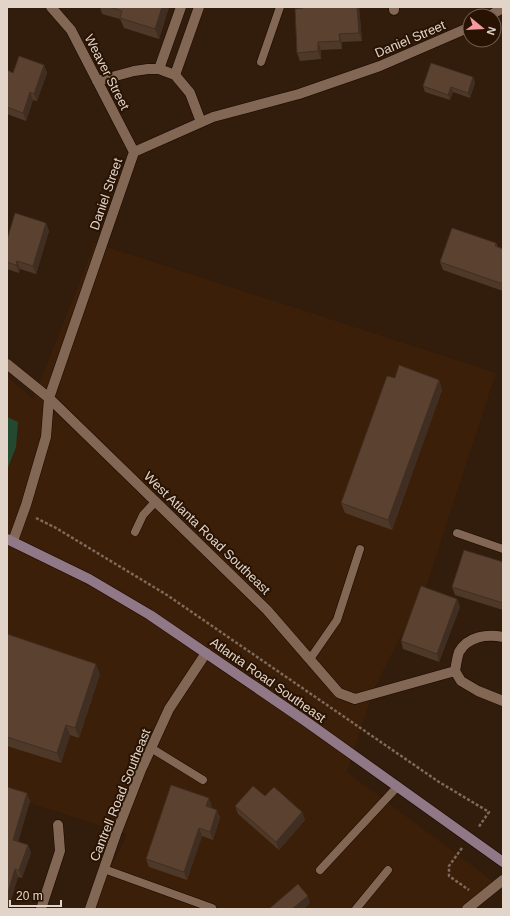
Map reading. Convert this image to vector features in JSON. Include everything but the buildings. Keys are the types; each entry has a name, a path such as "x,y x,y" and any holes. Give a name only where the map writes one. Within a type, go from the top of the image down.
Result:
{"main road":[{"name":"Atlanta Road Southeast","path":"10,540 89,579 206,652 398,786 503,862"}],"street":[{"name":"Weaver Street","path":"51,7 71,30 134,152"},
{"path":"159,69 181,7"},
{"path":"175,75 199,7"},
{"name":"Daniel Street","path":"10,540 26,505 46,438 49,398 134,152 213,117 299,94 380,66 462,30"},
{"path":"97,81 134,71 159,69 175,75 190,93 201,122"},
{"name":"West Atlanta Road Southeast","path":"7,364 49,398 267,610 339,693 355,699 455,671"},
{"path":"503,637 483,635 466,643 459,653 455,671 462,681 478,691 503,701"},
{"name":"Cantrell Road Southeast","path":"90,909 141,770 169,709 206,652"},
{"path":"41,909 60,851 58,825"},
{"path":"467,909 503,880"}],"lane":[{"path":"261,62 280,7"},
{"path":"135,532 143,515 156,501"},
{"path":"457,533 503,549"},
{"path":"310,659 337,620 360,549"},
{"path":"151,748 202,780"},
{"path":"320,870 398,786"},
{"path":"104,869 212,908"},
{"path":"356,909 388,870"}],"shaded area":[{"path":"95,243 496,373 427,584 374,689 347,772 494,882 461,909 91,909 127,834 7,796 7,376 33,399"}],"green space":[{"path":"7,417 18,422 16,447 7,470"}]}
